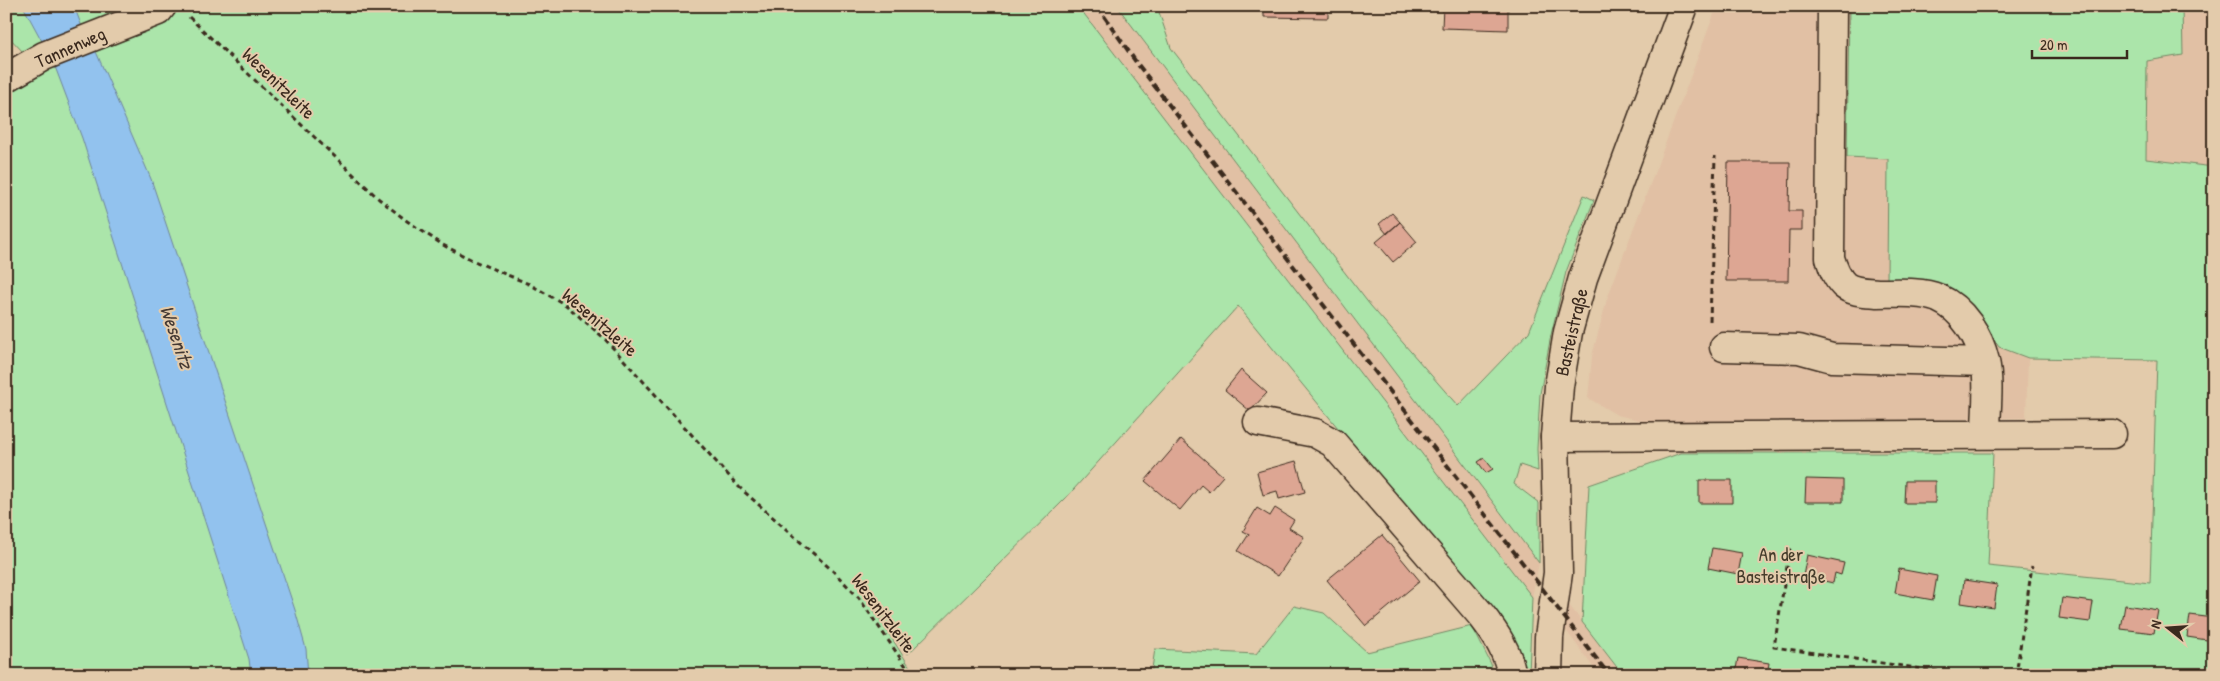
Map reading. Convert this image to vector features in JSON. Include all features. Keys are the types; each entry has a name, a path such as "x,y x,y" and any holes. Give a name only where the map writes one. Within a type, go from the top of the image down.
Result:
{"main road":[{"name":"Basteistraße","path":"1548,675 1549,637 1558,573 1555,437 1559,386 1568,332 1584,278 1684,6"},
{"path":"1832,6 1830,258 1835,273 1846,286 1864,292 1919,294 1938,298 1954,308 1968,324 1979,343 1985,362 1987,388 1986,434"},
{"name":"Tannenweg","path":"6,78 44,56 101,32 158,11 173,10"},
{"path":"1724,347 1799,349 1832,358 1985,362"},
{"path":"1258,422 1315,433 1333,443 1499,638 1510,664 1512,675"},
{"path":"1555,437 2112,434"}],"path":[{"name":"Wesenitzleite","path":"173,10 379,199 407,221 474,261 529,284 566,305 604,338 739,487 833,571 859,598 912,675"},
{"path":"1715,156 1710,339 1715,346 1724,347"},
{"path":"1790,548 1774,647 1963,675"},
{"path":"2016,675 2032,566"}],"shaded area":[{"path":"1078,6 1117,6 1539,563 1532,597"},
{"path":"1717,6 2214,6 2214,592 2157,360 2028,358 2026,418 1727,423 1647,422 1617,415 1588,398 1592,356 1607,299"},
{"path":"1566,601 1623,675 1599,675 1562,625"}],"green space":[{"path":"6,6 1078,6 1532,597 1529,675 1520,675 1443,556 1238,306 1065,499 908,654 874,610 915,675 6,675 6,89 25,54 6,34"},
{"path":"1117,6 1157,6 1171,48 1370,305 1458,406 1529,332 1584,195 1594,200 1566,272 1551,335 1540,394 1537,449 1538,471 1520,465 1514,484 1539,503 1539,563"},
{"name":"An der Basteistraße","path":"1849,6 2182,6 2183,55 2147,61 2146,159 2214,167 2214,675 1623,675 1582,622 1589,485 1681,453 1993,453 1988,566 2150,583 2157,360 2028,358 1999,347 1977,316 1887,280 1888,159 1847,157"},
{"path":"1294,606 1324,613 1367,652 1472,626 1491,664 1493,675 1151,675 1155,649 1256,654"}],"water":[{"path":"23,6 74,6 82,27 43,43"},
{"name":"Wesenitz","path":"94,47 151,179 295,610 306,649 308,675 251,675 249,659 82,138 54,64"}],"building":[{"path":"1264,6 1328,6 1328,18 1264,17"},
{"path":"1443,6 1508,6 1508,30 1442,28"},
{"path":"1601,6 1620,6 1618,12"},
{"path":"1728,162 1790,162 1789,211 1802,211 1802,230 1789,230 1788,281 1726,281"},
{"path":"1392,213 1400,222 1387,234 1379,224"},
{"path":"1400,222 1417,242 1393,262 1376,242"},
{"path":"1241,370 1267,393 1250,411 1225,390"},
{"path":"1181,439 1223,476 1209,492 1201,485 1180,510 1145,481"},
{"path":"1484,458 1493,469 1486,473 1478,462"},
{"path":"1296,461 1305,492 1279,499 1277,491 1263,495 1257,472"},
{"path":"1806,479 1843,480 1843,502 1805,502"},
{"path":"1699,480 1732,480 1732,503 1699,503"},
{"path":"1905,481 1935,481 1935,503 1904,503"},
{"path":"1257,508 1270,516 1275,508 1294,520 1289,528 1304,537 1278,576 1238,551 1249,534 1243,531"},
{"path":"1382,535 1420,581 1366,626 1327,580"},
{"path":"1712,548 1742,553 1738,574 1708,568"},
{"path":"1807,555 1844,563 1841,575 1835,573 1833,583 1803,576"},
{"path":"1899,569 1937,576 1933,600 1895,593"},
{"path":"1964,580 1997,585 1994,608 1961,603"},
{"path":"2062,598 2093,602 2090,622 2059,618"},
{"path":"2125,605 2158,610 2154,633 2121,629"},
{"path":"2190,615 2214,618 2214,641 2187,637"},
{"path":"1738,658 1769,663 1767,675 1735,675"}],"railway":[{"path":"1097,6 1136,62 1609,675"}]}
